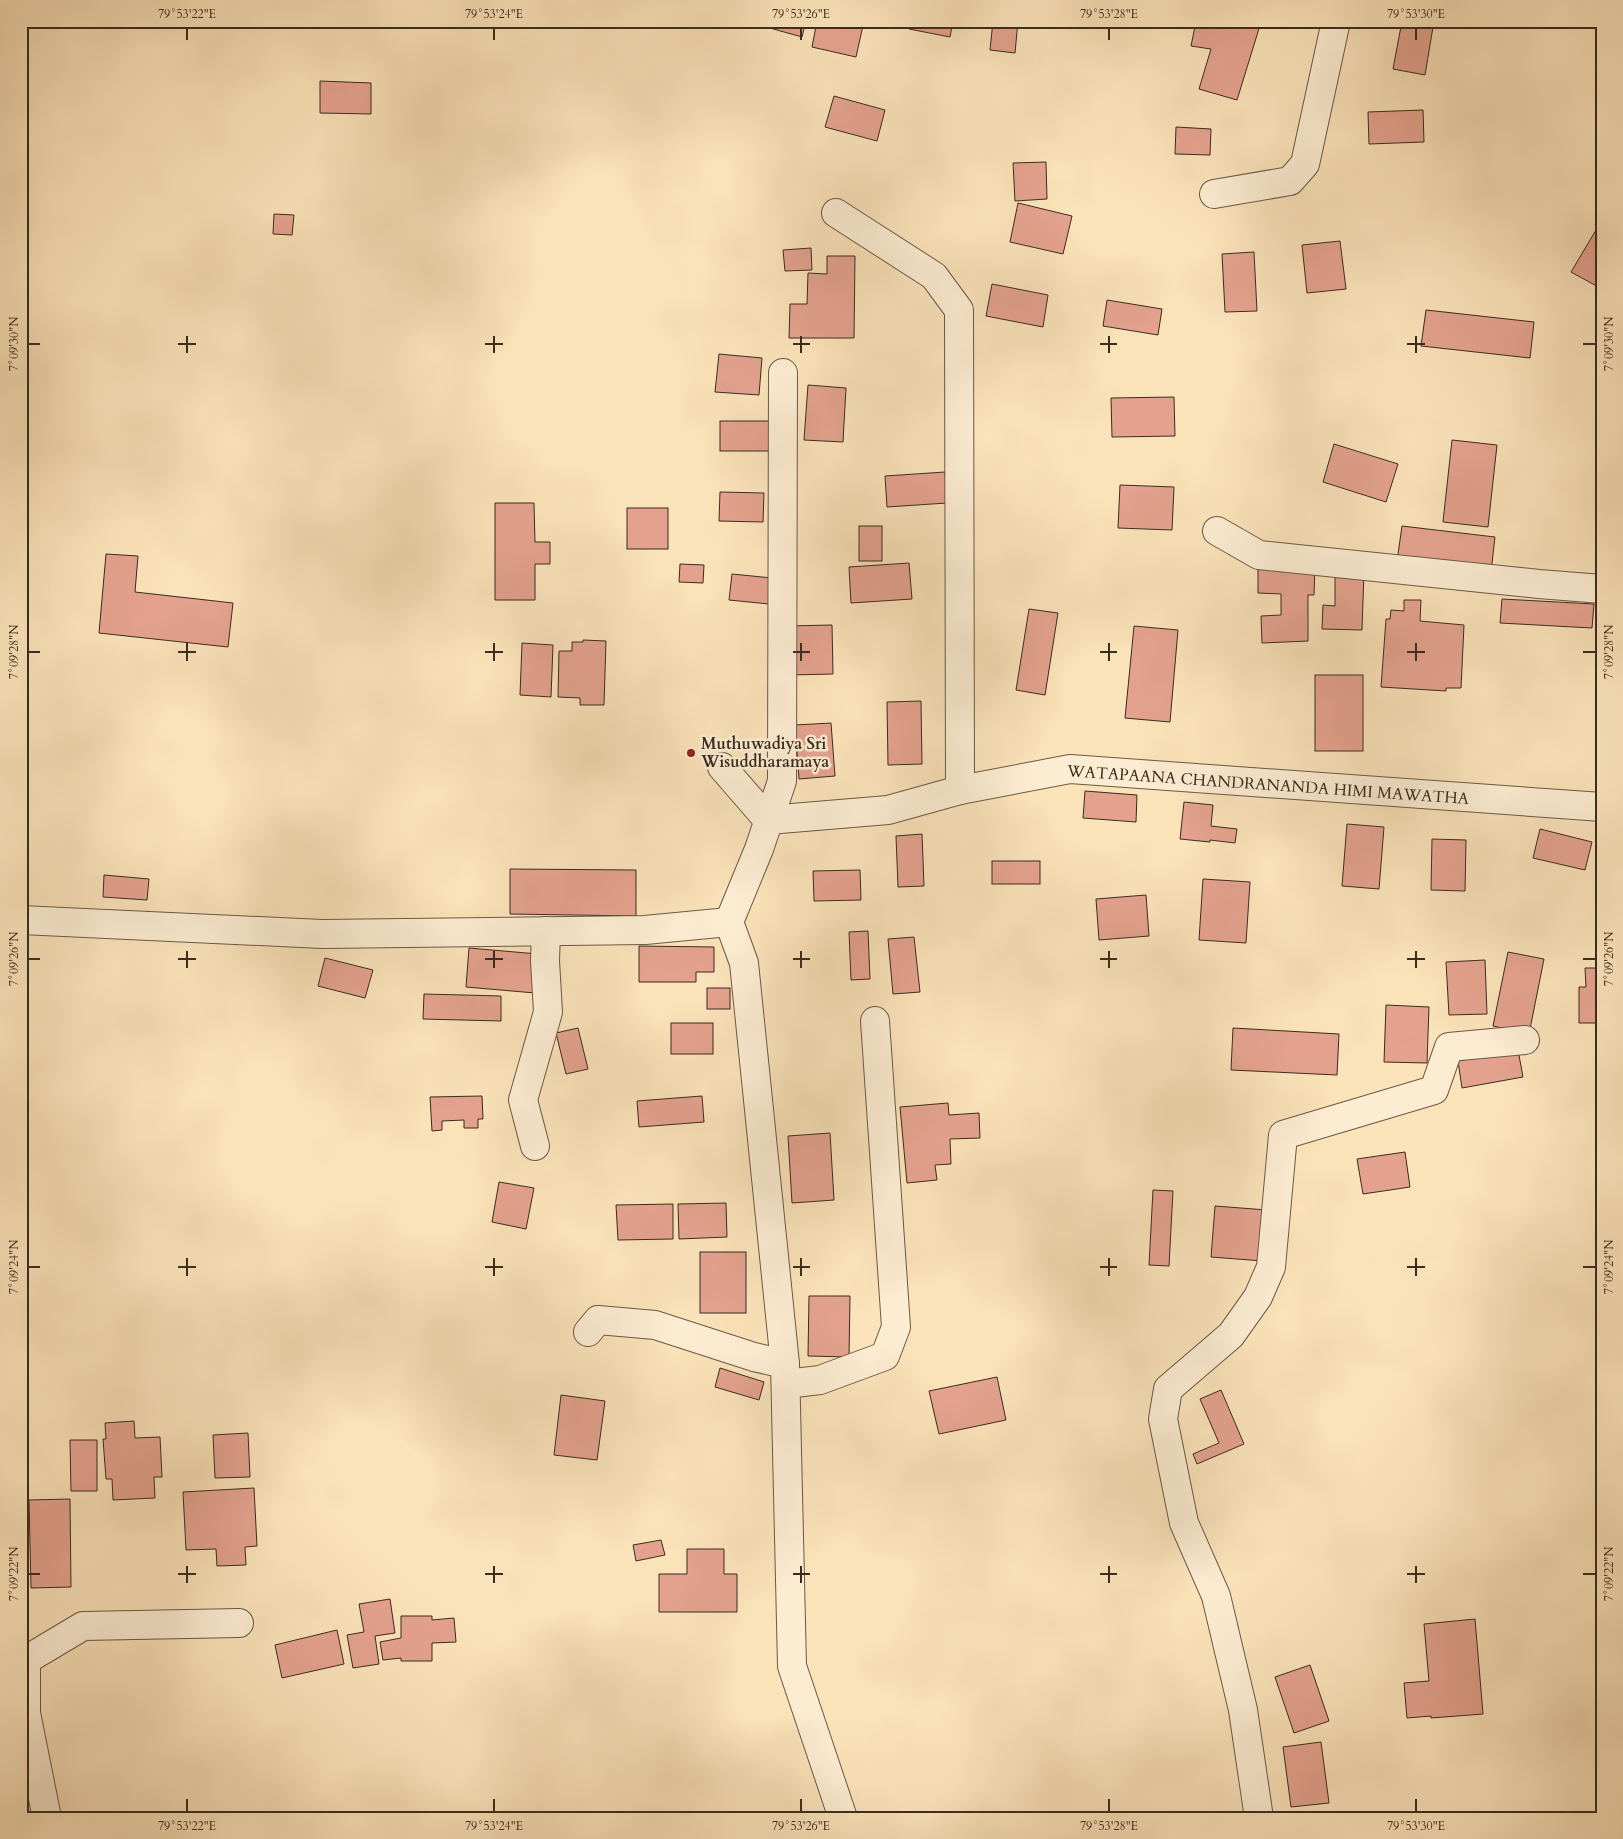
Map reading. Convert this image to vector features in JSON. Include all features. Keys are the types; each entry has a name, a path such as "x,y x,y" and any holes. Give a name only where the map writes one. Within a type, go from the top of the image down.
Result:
{"street":[{"path":"1214,194 1290,181 1305,164 1336,21"},
{"path":"836,213 934,276 959,310 960,790"},
{"path":"783,373 782,781 729,922 744,963 785,1374 792,1666 843,1818"},
{"path":"1217,531 1260,555 1602,589"},
{"path":"722,767 768,820"},
{"name":"WATAPAANA CHANDRANANDA HIMI MAWATHA","path":"768,820 888,810 960,790 1070,769 1602,807"},
{"path":"21,920 322,934 645,930 729,922"},
{"path":"535,1146 523,1100 548,1012 545,961 546,931"},
{"path":"588,1332 598,1320 655,1325 754,1357 785,1374 820,1380 885,1356 896,1326 875,1021"},
{"path":"1259,1818 1243,1710 1216,1596 1184,1523 1163,1419 1168,1388 1231,1335 1258,1297 1270,1267 1283,1135 1434,1090 1449,1047 1525,1040"},
{"path":"48,1818 26,1714 26,1660 83,1626 239,1623"}],"building":[{"path":"84,21 132,21 132,27 83,25"},
{"path":"760,21 806,21 802,37 759,25"},
{"path":"817,21 864,21 856,57 812,47"},
{"path":"911,21 953,21 950,37 909,29"},
{"path":"993,21 1018,21 1015,53 990,50"},
{"path":"1196,21 1261,22 1237,100 1199,89 1211,49 1191,46"},
{"path":"1402,21 1434,21 1425,75 1393,69"},
{"path":"320,81 371,83 371,114 320,113"},
{"path":"834,96 885,110 877,141 825,127"},
{"path":"1423,110 1424,142 1369,144 1368,112"},
{"path":"1176,127 1211,129 1210,155 1175,154"},
{"path":"1046,162 1047,199 1015,201 1013,163"},
{"path":"1018,203 1072,216 1063,254 1010,242"},
{"path":"274,214 294,215 292,235 273,234"},
{"path":"1602,220 1602,289 1571,272"},
{"path":"1340,241 1346,289 1307,293 1302,245"},
{"path":"811,248 812,270 785,271 783,250"},
{"path":"1254,252 1257,311 1225,312 1222,254"},
{"path":"827,256 855,256 854,338 789,338 790,304 807,304 808,273 827,274"},
{"path":"992,284 1048,295 1043,327 986,316"},
{"path":"1107,300 1162,309 1158,335 1103,326"},
{"path":"1426,310 1534,322 1530,358 1421,346"},
{"path":"719,354 762,358 759,395 715,392"},
{"path":"808,385 846,388 843,442 804,440"},
{"path":"1174,397 1175,436 1112,437 1111,398"},
{"path":"720,421 770,421 770,451 720,451"},
{"path":"1452,440 1497,445 1488,527 1443,522"},
{"path":"1334,444 1398,464 1386,502 1323,482"},
{"path":"945,472 947,503 887,507 885,476"},
{"path":"1120,485 1174,487 1172,530 1118,528"},
{"path":"720,492 764,493 763,522 719,521"},
{"path":"495,503 534,503 535,542 550,542 550,564 535,564 535,600 495,600"},
{"path":"627,508 668,508 668,549 627,549"},
{"path":"859,526 882,526 882,561 859,561"},
{"path":"1402,526 1495,537 1491,572 1397,561"},
{"path":"106,554 138,556 135,592 233,603 228,647 99,633"},
{"path":"909,563 912,599 851,603 849,567"},
{"path":"680,564 704,565 703,583 679,582"},
{"path":"1258,564 1315,565 1314,595 1308,595 1308,641 1262,643 1261,616 1281,615 1281,594 1258,593"},
{"path":"1335,570 1364,571 1362,630 1322,629 1323,605 1335,606"},
{"path":"732,574 772,578 769,604 729,600"},
{"path":"1502,599 1594,604 1592,628 1500,623"},
{"path":"1404,600 1421,600 1420,621 1464,625 1461,688 1446,688 1446,691 1381,687 1386,619 1390,619 1391,610 1404,611"},
{"path":"1029,609 1058,613 1045,695 1016,690"},
{"path":"832,625 833,674 788,675 786,626"},
{"path":"1134,626 1178,630 1170,722 1125,718"},
{"path":"583,640 606,641 604,705 580,705 580,698 558,697 559,651 572,651 572,642 583,642"},
{"path":"522,643 553,645 551,697 520,695"},
{"path":"1315,675 1363,675 1363,751 1315,751"},
{"path":"921,701 922,764 888,765 887,702"},
{"path":"831,723 835,776 799,779 795,725"},
{"path":"1085,791 1137,795 1136,822 1083,818"},
{"path":"1184,802 1213,805 1211,826 1237,829 1235,843 1180,839"},
{"path":"1347,824 1384,827 1379,889 1342,886"},
{"path":"1540,829 1592,842 1585,870 1533,858"},
{"path":"922,834 924,886 898,887 896,836"},
{"path":"1432,839 1466,840 1465,891 1431,890"},
{"path":"992,861 1040,861 1040,884 992,884"},
{"path":"510,869 636,870 636,916 510,914"},
{"path":"860,870 861,900 814,901 813,871"},
{"path":"104,875 149,879 147,900 103,897"},
{"path":"1203,879 1250,882 1246,943 1199,940"},
{"path":"1146,895 1149,936 1099,940 1096,899"},
{"path":"868,931 870,979 851,980 849,932"},
{"path":"914,937 920,992 893,994 888,939"},
{"path":"639,946 714,947 714,972 696,972 696,982 639,982"},
{"path":"469,948 538,954 535,993 466,987"},
{"path":"1508,952 1544,959 1529,1034 1493,1026"},
{"path":"325,958 373,970 365,998 318,986"},
{"path":"1485,960 1487,1014 1449,1015 1446,962"},
{"path":"1585,968 1602,968 1602,1023 1579,1023 1579,987 1586,987"},
{"path":"707,988 730,988 730,1009 707,1009"},
{"path":"424,994 501,996 501,1021 423,1019"},
{"path":"1386,1005 1429,1007 1427,1063 1384,1062"},
{"path":"671,1023 713,1023 713,1054 671,1054"},
{"path":"578,1028 588,1069 566,1074 556,1033"},
{"path":"1233,1028 1339,1034 1337,1075 1231,1070"},
{"path":"1518,1050 1523,1077 1462,1088 1458,1061"},
{"path":"482,1096 483,1119 478,1119 478,1128 464,1128 464,1120 442,1121 442,1130 432,1131 430,1097"},
{"path":"702,1096 704,1122 639,1127 637,1101"},
{"path":"948,1103 949,1115 979,1113 980,1138 950,1139 951,1164 935,1165 937,1180 907,1183 900,1107"},
{"path":"830,1133 834,1200 792,1203 788,1136"},
{"path":"1405,1152 1410,1187 1363,1194 1357,1159"},
{"path":"499,1182 534,1188 526,1229 492,1222"},
{"path":"1153,1190 1173,1191 1169,1266 1149,1265"},
{"path":"726,1203 727,1237 679,1239 678,1204"},
{"path":"673,1204 673,1239 618,1240 616,1205"},
{"path":"1215,1206 1267,1210 1263,1261 1211,1257"},
{"path":"700,1252 746,1252 746,1313 700,1313"},
{"path":"809,1296 850,1296 849,1357 808,1356"},
{"path":"720,1368 764,1382 759,1400 715,1387"},
{"path":"997,1377 1006,1420 939,1434 929,1391"},
{"path":"1221,1390 1244,1444 1197,1464 1193,1454 1219,1443 1200,1399"},
{"path":"561,1395 605,1401 597,1460 554,1455"},
{"path":"134,1421 135,1438 160,1437 162,1477 154,1477 155,1498 113,1500 112,1479 106,1479 103,1439 106,1439 105,1423"},
{"path":"248,1433 250,1477 215,1478 213,1435"},
{"path":"70,1440 97,1440 97,1491 71,1491"},
{"path":"254,1488 257,1546 245,1547 246,1565 217,1566 216,1549 186,1550 183,1492"},
{"path":"70,1499 71,1587 31,1588 29,1500"},
{"path":"661,1540 665,1555 636,1561 633,1545"},
{"path":"687,1549 724,1549 724,1574 737,1574 737,1612 659,1612 659,1574 687,1574"},
{"path":"390,1599 395,1633 375,1636 379,1664 353,1668 347,1635 364,1632 359,1604"},
{"path":"401,1616 432,1616 432,1620 454,1618 456,1642 432,1643 432,1661 401,1661 401,1658 383,1660 380,1642 401,1638"},
{"path":"1475,1619 1483,1714 1407,1718 1404,1683 1429,1681 1424,1624"},
{"path":"337,1630 344,1664 282,1678 275,1645"},
{"path":"1310,1665 1329,1721 1294,1733 1275,1677"},
{"path":"1321,1742 1329,1803 1291,1807 1283,1747"}],"place":[{"name":"Muthuwadiya Sri Wisuddharamaya","path":"691,753"}]}
